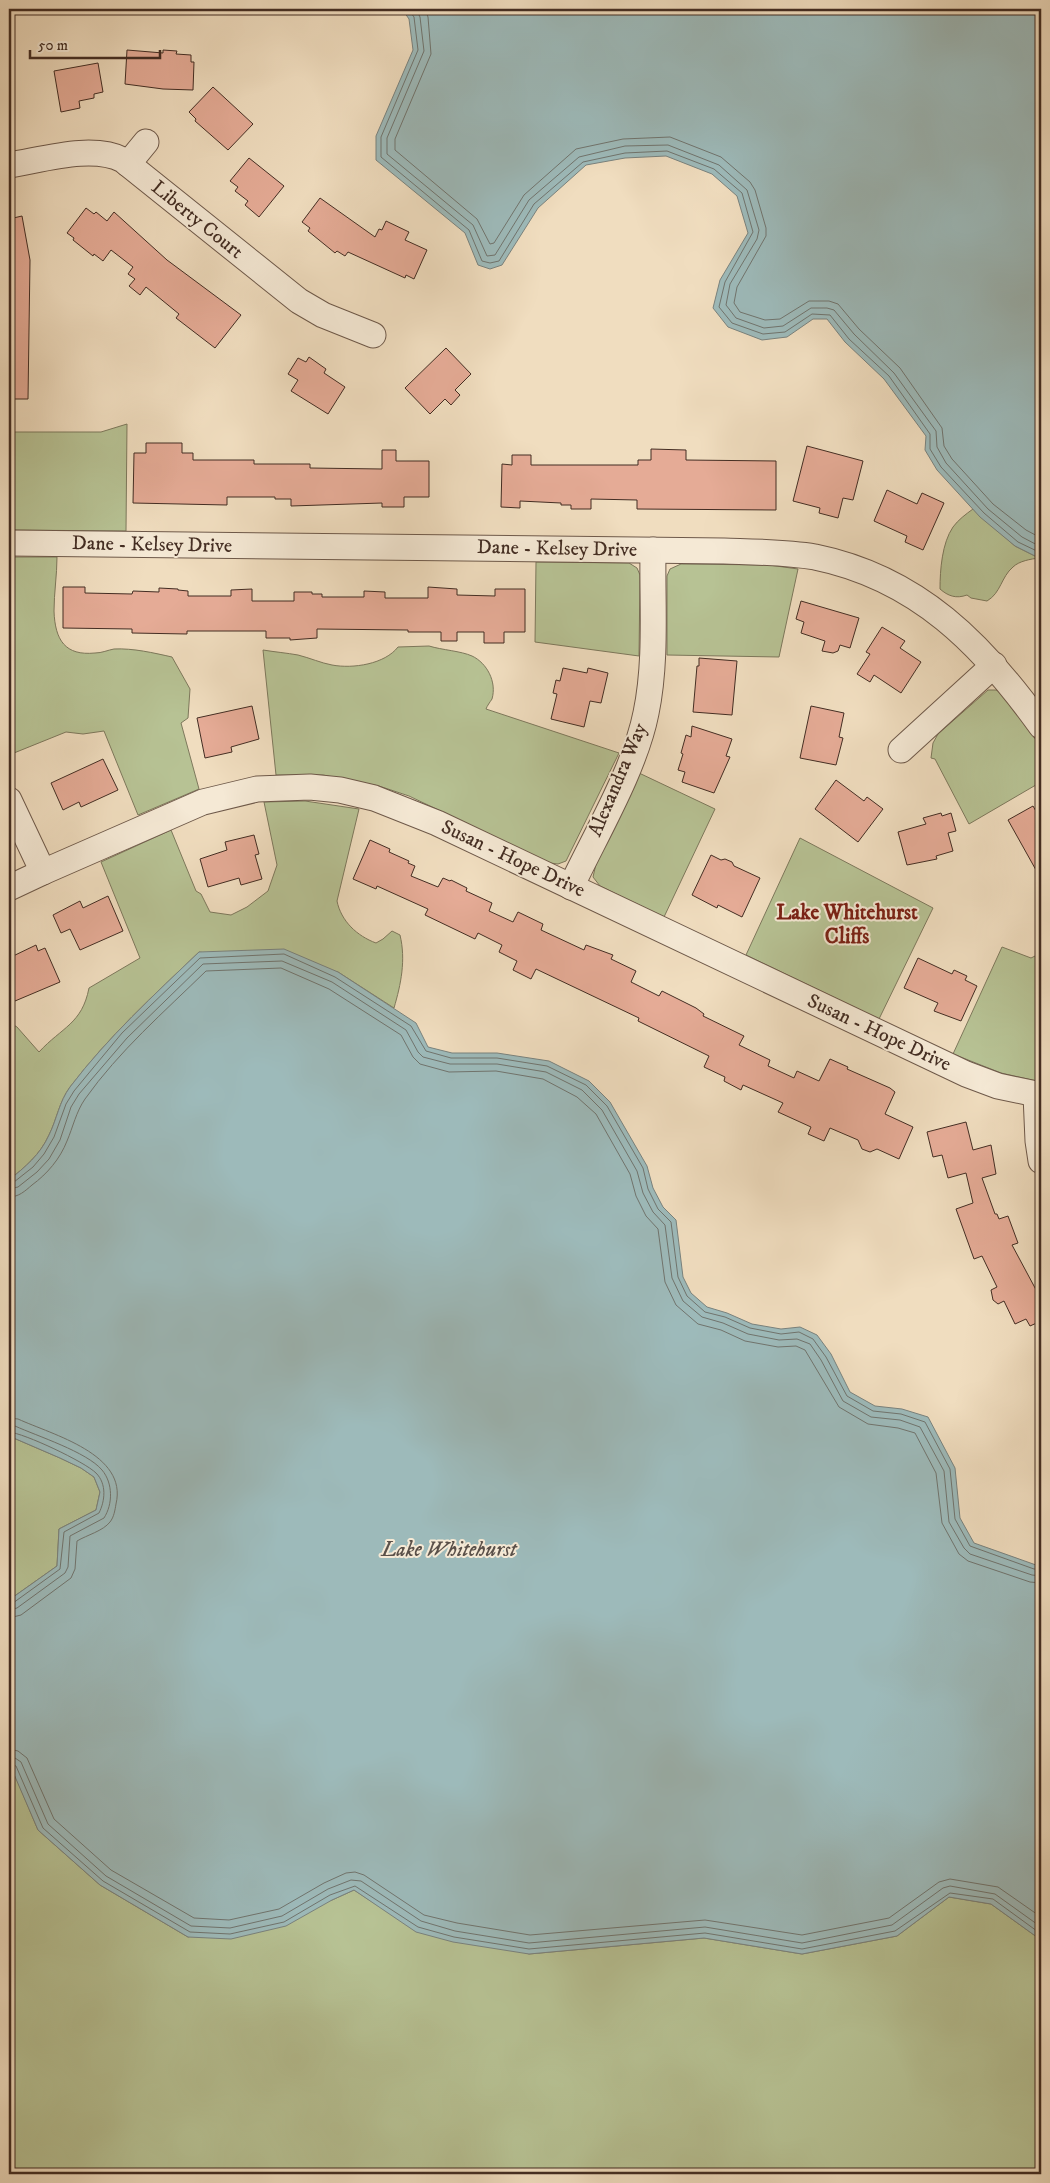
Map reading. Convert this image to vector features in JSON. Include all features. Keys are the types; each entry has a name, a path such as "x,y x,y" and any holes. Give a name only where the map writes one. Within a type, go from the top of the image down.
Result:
{"street":[{"path":"128,164 146,142"},
{"name":"Liberty Court","path":"9,165 92,154 115,156 128,164 299,301 322,315 373,335"},
{"name":"Dane - Kelsey Drive","path":"9,543 653,550 780,553 814,557 848,566 900,589 934,610 962,632 994,664 1041,726"},
{"name":"Alexandra Way","path":"571,887 628,768 646,716 652,672 653,550"},
{"path":"901,750 994,664"},
{"name":"Susan - Hope Drive","path":"9,888 203,802 257,789 310,786 359,794 437,824 966,1074 998,1086 1039,1095"},
{"path":"9,800 43,872"},
{"path":"1039,1095 1038,1141 1041,1161"}],"green space":[{"path":"127,424 126,531 9,530 9,432 101,432"},
{"path":"973,509 1015,546 1039,558 1022,562 1013,567 992,598 987,601 971,598 967,595 952,596 940,589 942,557 949,533 957,522"},
{"path":"9,557 57,557 54,604 55,621 60,638 69,649 76,652 100,653 114,649 129,649 172,657 190,689 188,718 181,723 199,789 138,815 104,731 83,734 66,732 9,755"},
{"path":"536,562 629,563 637,568 640,575 639,656 535,642"},
{"path":"681,564 769,565 798,569 779,657 667,655 667,576 670,569"},
{"path":"429,646 468,654 482,663 490,674 493,686 492,699 486,709 619,753 566,861 558,864 550,863 409,796 379,786 323,775 276,775 263,650 298,655 332,665 359,666 385,658 398,647"},
{"path":"988,690 996,690 1002,693 1041,747 1041,782 969,824 935,759 931,758 933,743 938,734"},
{"path":"639,773 715,809 664,917 600,886 593,877 596,864"},
{"path":"305,801 359,809 337,901 346,921 356,932 369,940 376,943 392,931 400,935 403,954 402,972 394,1008 338,972 199,952 132,1017 70,1087 41,1149 37,1155 9,1180 9,1022 17,1027 39,1052 76,1017 86,1000 89,988 140,958 101,862 171,830 196,891 201,894 210,912 231,915 247,907 268,891 277,865 264,802"},
{"path":"800,838 933,908 879,1019 746,955"},
{"path":"1002,947 1031,958 1041,953 1041,1082 1001,1073 953,1054"},
{"path":"9,1436 81,1468 94,1477 100,1492 96,1510 59,1529 57,1566 9,1600"},
{"path":"9,1761 38,1830 100,1885 188,1937 332,1900 354,1890 377,1905 529,1954 704,1938 802,1954 897,1936 949,1897 991,1904 1041,1940 1041,2174 9,2174"}],"water":[{"path":"402,9 1041,9 1041,559 1015,546 980,517 937,470 925,450 926,436 884,379 845,342 827,319 813,319 787,337 762,340 728,327 713,308 720,280 748,233 737,196 712,174 666,156 625,158 586,165 538,208 502,265 490,269 478,265 465,233 376,160 376,136 413,50 409,19"},
{"name":"Lake Whitehurst","path":"284,949 338,972 416,1023 428,1047 452,1053 497,1053 549,1061 589,1081 610,1102 647,1166 653,1188 663,1207 676,1220 683,1277 691,1293 707,1307 752,1324 781,1329 800,1327 817,1335 831,1354 850,1392 875,1406 902,1409 928,1417 955,1468 960,1518 974,1543 1036,1565 1041,1564 1041,1940 991,1904 949,1897 897,1936 802,1954 704,1938 529,1954 453,1942 416,1932 354,1890 286,1926 231,1939 188,1937 100,1885 38,1830 10,1765 9,1600 57,1566 59,1529 96,1510 100,1492 94,1477 81,1468 9,1436 9,1180 37,1155 52,1129 66,1093 100,1051 199,952"}],"building":[{"path":"127,50 163,53 163,50 177,51 176,54 191,55 191,62 194,62 193,90 163,89 125,84"},
{"path":"98,63 103,92 94,94 94,98 79,101 80,108 61,112 54,71"},
{"path":"213,87 253,124 228,150 195,121 196,119 189,112"},
{"path":"249,158 284,186 259,217 245,205 248,201 235,191 238,187 230,181"},
{"path":"320,198 375,237 379,229 382,230 386,221 409,232 405,240 427,250 414,279 406,275 405,278 348,252 345,256 337,251 335,253 308,231 310,228 302,222"},
{"path":"86,208 94,214 96,212 107,221 114,212 167,260 241,315 215,348 176,318 179,314 146,287 140,295 129,286 135,279 128,274 133,267 111,250 103,261 94,254 93,256 73,240 74,238 67,233"},
{"path":"22,216 30,260 28,399 9,399 9,219"},
{"path":"446,348 471,374 455,390 460,395 451,405 445,399 430,414 405,388"},
{"path":"309,357 326,369 324,373 345,387 328,414 291,391 298,380 288,374 298,358 306,362"},
{"path":"146,443 182,443 182,453 193,453 193,460 254,460 254,464 310,464 310,468 382,469 382,450 396,450 396,461 429,461 429,497 404,497 404,507 382,507 382,503 291,506 291,499 275,499 275,497 227,497 227,505 133,503 134,453 146,453"},
{"path":"807,446 863,461 853,500 843,498 838,518 819,513 820,508 793,501"},
{"path":"651,449 686,450 686,460 776,461 776,510 637,509 637,500 591,499 591,509 571,509 571,505 561,505 561,503 520,501 520,508 501,507 502,464 512,465 512,455 531,455 531,465 638,465 638,460 651,460"},
{"path":"887,490 917,504 922,493 944,503 923,550 905,542 907,536 874,521"},
{"path":"63,587 85,587 85,593 132,594 133,591 159,592 159,588 178,589 188,591 188,596 231,596 231,590 252,589 252,601 294,601 294,592 312,592 312,594 322,594 322,597 364,597 364,591 385,592 385,598 428,598 428,587 457,589 457,595 495,596 495,589 525,589 525,632 504,632 504,643 484,643 484,632 457,632 457,641 441,641 441,632 317,629 317,638 290,640 290,638 266,638 266,631 187,631 187,634 132,633 132,629 63,628"},
{"path":"801,601 859,618 850,648 840,645 838,651 833,653 822,651 825,641 801,633 804,622 796,619"},
{"path":"882,627 905,641 900,648 921,662 901,693 874,675 870,682 857,674 870,654 866,652"},
{"path":"699,658 737,661 732,715 693,712"},
{"path":"563,668 587,673 588,668 608,673 601,703 590,701 584,727 551,719 557,694 553,693 556,680 560,681"},
{"path":"252,706 259,739 231,747 232,752 205,758 197,718"},
{"path":"811,706 844,713 839,737 843,738 836,765 800,758"},
{"path":"692,726 732,739 726,756 730,757 714,793 682,782 685,772 678,770 686,735 691,737"},
{"path":"103,759 118,790 81,807 79,802 63,810 51,783"},
{"path":"836,780 864,801 867,797 883,809 858,842 815,809"},
{"path":"1033,806 1041,820 1041,879 1008,820"},
{"path":"941,813 942,816 951,813 956,831 948,833 953,851 936,856 937,859 907,865 898,832 926,824 923,818"},
{"path":"254,835 259,854 255,855 262,879 241,885 239,878 208,887 200,859 227,850 225,842"},
{"path":"370,840 390,849 389,852 409,861 408,863 415,866 411,876 438,887 443,878 451,880 467,888 466,891 492,903 489,911 513,922 518,912 543,924 541,930 584,950 586,945 613,955 611,959 636,971 631,982 659,996 662,991 696,1008 704,1014 703,1016 744,1036 739,1045 770,1060 768,1066 794,1078 797,1071 819,1081 830,1059 848,1067 847,1069 890,1088 895,1092 885,1114 913,1127 899,1159 877,1149 870,1152 862,1149 858,1140 830,1128 824,1141 808,1134 811,1127 778,1112 783,1103 743,1085 741,1090 724,1081 725,1077 704,1067 709,1056 638,1021 639,1018 536,969 531,979 513,970 517,961 499,952 502,945 478,933 475,939 425,915 428,909 377,886 376,889 353,879"},
{"path":"711,855 721,860 725,859 732,862 734,866 760,878 742,917 718,905 717,908 692,895"},
{"path":"108,896 123,931 80,950 70,929 61,933 53,915 80,901 83,908"},
{"path":"36,945 38,951 45,948 60,982 15,1001 9,988 9,958"},
{"path":"918,958 952,974 954,970 967,976 965,980 977,986 961,1021 934,1011 938,1003 904,988"},
{"path":"966,1122 973,1150 991,1145 996,1174 982,1178 995,1214 997,1214 999,1219 1008,1216 1018,1243 1012,1245 1041,1299 1041,1321 1030,1326 1026,1319 1015,1324 1004,1301 998,1304 993,1300 991,1290 997,1287 982,1256 974,1259 956,1209 973,1203 966,1173 948,1178 942,1155 933,1157 927,1132"}],"district":[{"name":"Lake Whitehurst Cliffs","path":"847,925"}]}
